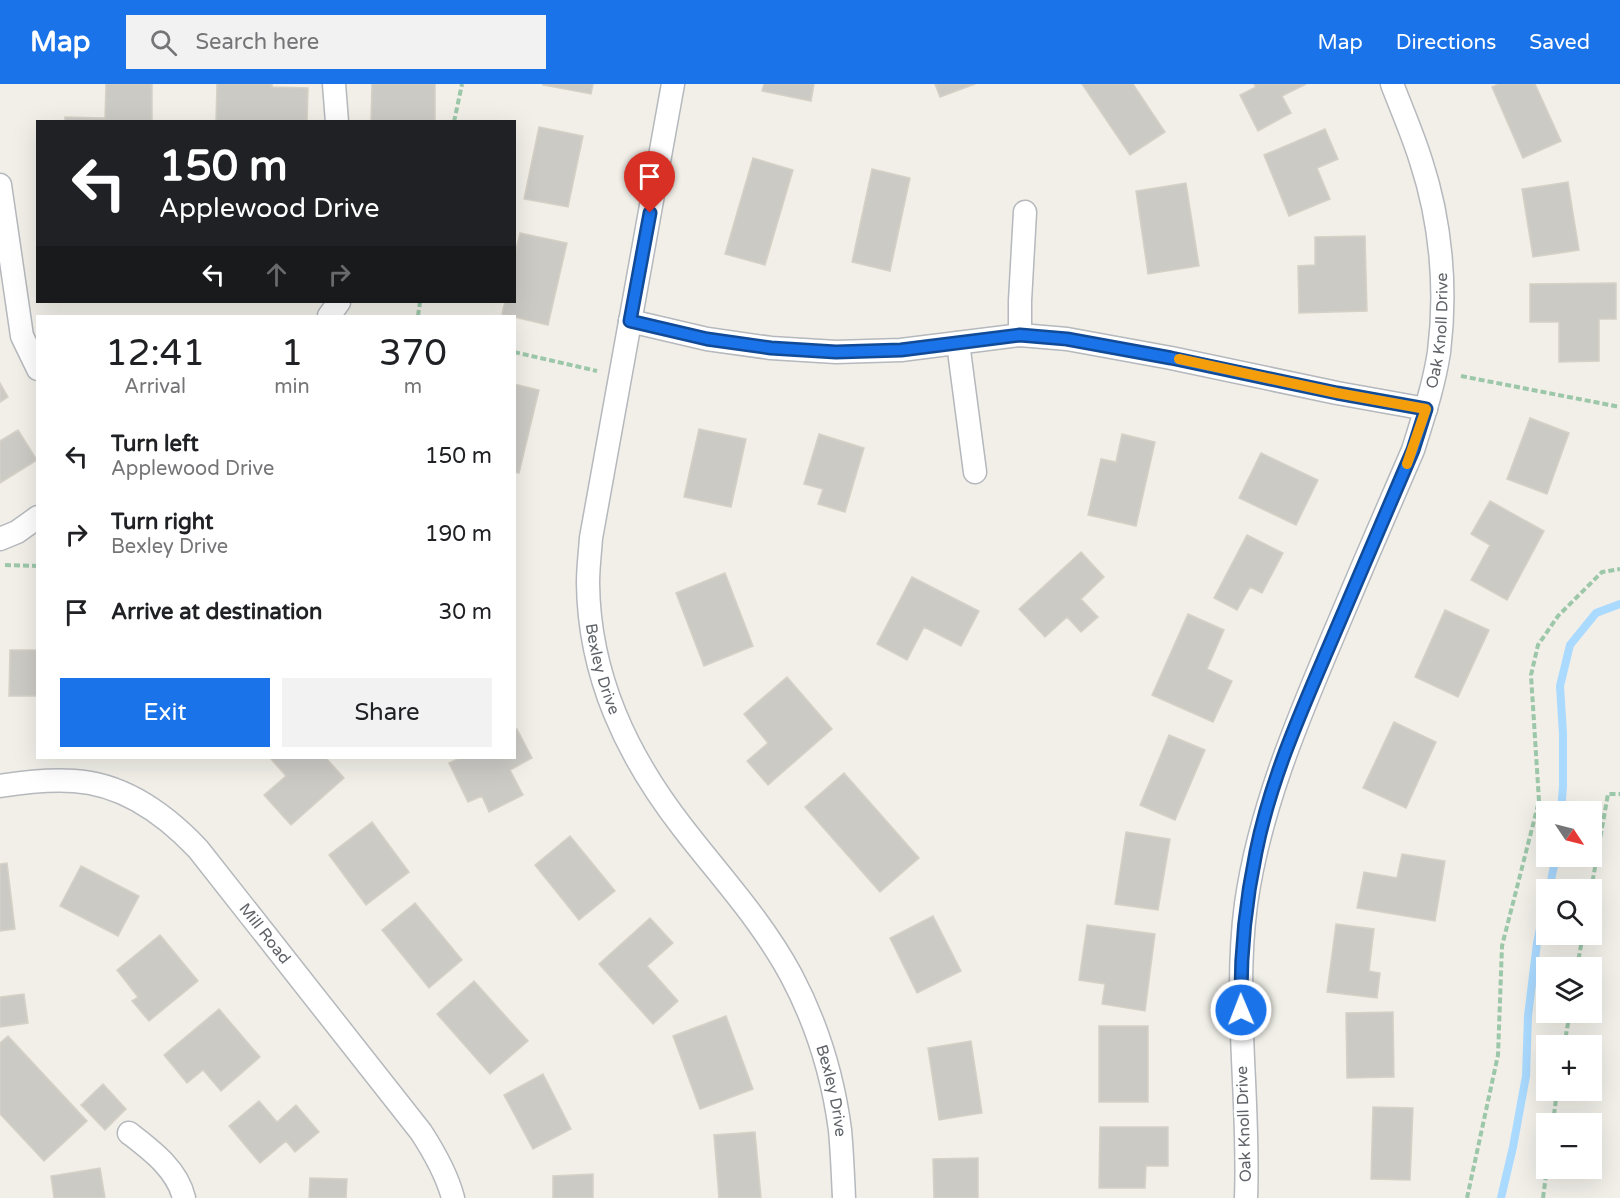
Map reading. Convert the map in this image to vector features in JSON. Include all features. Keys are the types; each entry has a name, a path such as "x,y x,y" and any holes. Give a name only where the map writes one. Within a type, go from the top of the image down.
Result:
{"street":[{"path":"334,84 337,120"},
{"name":"Bexley Drive","path":"673,84 591,538 588,583 591,627 599,671 613,713 632,754 656,792 758,922 791,975 816,1031 833,1090 840,1131 844,1198"},
{"name":"Oak Knoll Drive","path":"1246,1198 1248,1161 1240,967 1246,903 1256,851 1266,809 1294,728 1413,450 1426,409 1439,354 1443,311 1440,246 1433,203 1421,161 1392,84"},
{"path":"0,185 22,336 36,365"},
{"path":"1020,335 1025,212"},
{"path":"630,321 707,339 771,348 847,352 901,350 1020,335 1067,339 1426,409"},
{"path":"958,343 975,472"},
{"path":"0,539 17,532 36,518"},
{"name":"Mill Road","path":"0,786 52,780 100,785 122,792 143,803 180,830 198,849 421,1132 433,1150 453,1198"},
{"path":"129,1133 158,1156 174,1175 184,1198"}],"path":[{"path":"454,120 462,84"},
{"path":"516,352 599,371"},
{"path":"1457,375 1620,407"},
{"path":"0,565 36,566"},
{"path":"1467,1198 1498,1054 1502,946 1539,801 1531,675 1538,645 1558,616 1602,573 1620,569"},
{"path":"1593,879 1608,794 1620,794"},
{"path":"1543,1198 1546,1179"}],"building":[{"path":"106,84 152,84 152,120 65,120 65,117 105,118"},
{"path":"217,84 272,84 272,87 308,88 307,120 216,120"},
{"path":"372,84 435,84 435,120 371,120"},
{"path":"543,84 593,84 591,94"},
{"path":"764,84 814,84 811,101 762,91"},
{"path":"935,84 975,84 940,97"},
{"path":"1082,84 1133,84 1165,132 1130,155"},
{"path":"1254,84 1306,84 1282,96 1291,113 1258,131 1240,95 1256,87"},
{"path":"1499,84 1535,84 1561,141 1523,158 1492,87"},
{"path":"539,127 583,136 568,207 524,199"},
{"path":"1325,129 1338,159 1317,168 1330,199 1289,216 1264,155"},
{"path":"753,158 793,170 765,265 725,254"},
{"path":"872,169 910,178 890,271 852,262"},
{"path":"1568,182 1579,250 1533,257 1522,189"},
{"path":"1186,183 1199,266 1148,274 1136,191"},
{"path":"520,233 567,243 548,325 516,317 516,315 502,314 505,303 516,303 516,250"},
{"path":"1365,236 1367,311 1299,313 1298,266 1315,265 1315,237"},
{"path":"1616,283 1616,319 1599,319 1599,361 1559,362 1559,322 1530,322 1530,284"},
{"path":"0,383 8,397 0,402"},
{"path":"516,384 539,390 519,473 516,472"},
{"path":"1530,418 1569,433 1547,494 1507,479"},
{"path":"699,429 746,439 731,507 684,497"},
{"path":"18,430 36,461 0,483 0,441"},
{"path":"819,434 864,448 845,512 818,504 823,489 804,484"},
{"path":"1122,434 1155,442 1136,526 1088,515 1101,459 1116,462"},
{"path":"1261,453 1318,480 1296,525 1239,498"},
{"path":"1490,501 1544,531 1507,600 1471,580 1490,545 1471,534"},
{"path":"1247,535 1283,553 1262,593 1250,587 1237,610 1214,598"},
{"path":"1081,552 1104,577 1081,599 1098,617 1081,632 1067,617 1045,637 1019,609"},
{"path":"725,573 753,646 704,666 676,593"},
{"path":"912,577 979,611 961,646 924,627 907,660 877,644"},
{"path":"1445,610 1489,630 1458,697 1415,677"},
{"path":"1188,614 1224,630 1207,669 1232,681 1213,722 1152,695"},
{"path":"10,650 36,650 36,696 9,696"},
{"path":"787,677 832,729 768,785 747,761 768,743 744,714"},
{"path":"1394,722 1436,742 1406,808 1363,788"},
{"path":"516,729 532,758 510,770 523,795 489,812 482,796 468,802 449,763 458,759 516,759"},
{"path":"1169,735 1205,750 1175,820 1140,805"},
{"path":"271,759 327,759 344,778 291,825 264,795 286,776"},
{"path":"844,773 919,858 880,892 805,807"},
{"path":"372,822 409,872 366,905 329,855"},
{"path":"1126,832 1170,839 1158,910 1115,904"},
{"path":"570,836 615,891 579,920 535,865"},
{"path":"1402,854 1445,861 1435,921 1357,908 1364,872 1397,878"},
{"path":"7,863 15,929 0,931 0,864"},
{"path":"81,866 139,896 118,936 60,906"},
{"path":"415,903 462,960 429,988 382,930"},
{"path":"933,916 961,971 917,993 890,938"},
{"path":"650,918 673,943 647,966 678,1001 653,1024 599,964"},
{"path":"1336,924 1374,929 1369,971 1380,973 1377,998 1327,992"},
{"path":"1087,925 1155,934 1145,1011 1102,1004 1105,984 1079,980"},
{"path":"160,935 198,981 149,1021 132,1001 138,997 117,970"},
{"path":"474,981 528,1041 490,1074 437,1014"},
{"path":"24,994 28,1023 0,1027 0,997"},
{"path":"219,1009 260,1057 221,1091 203,1070 187,1083 164,1055"},
{"path":"1393,1012 1394,1077 1347,1078 1346,1013"},
{"path":"726,1016 753,1089 700,1109 673,1036"},
{"path":"1099,1026 1148,1026 1148,1102 1099,1102"},
{"path":"8,1036 87,1121 44,1161 0,1114 0,1043"},
{"path":"971,1041 982,1113 939,1120 928,1048"},
{"path":"543,1074 571,1129 533,1149 504,1095"},
{"path":"103,1084 126,1109 105,1130 81,1105"},
{"path":"259,1101 277,1122 296,1105 319,1132 295,1152 286,1141 260,1163 229,1126"},
{"path":"1373,1107 1413,1108 1410,1180 1371,1179"},
{"path":"1100,1127 1168,1127 1168,1166 1146,1166 1145,1188 1099,1188"},
{"path":"755,1132 761,1198 719,1198 714,1135"},
{"path":"978,1158 978,1198 934,1198 933,1159"},
{"path":"100,1168 105,1198 54,1198 51,1176"},
{"path":"593,1174 593,1198 553,1198 553,1176"},
{"path":"310,1178 347,1179 346,1198 309,1198"}],"waterway":[{"path":"1562,801 1563,734 1560,686 1570,645 1596,613 1620,604"},
{"path":"1551,879 1554,867"},
{"path":"1501,1198 1526,1076 1528,1016 1537,945"}],"slow traffic":[{"path":"1179,359 1337,393 1426,409 1407,464"}],"route":[{"path":"650,213 630,321 707,339 771,348 836,352 901,350 1020,335 1067,339 1426,409 1413,450 1294,728 1266,809 1246,903 1240,967 1241,1010"}]}
